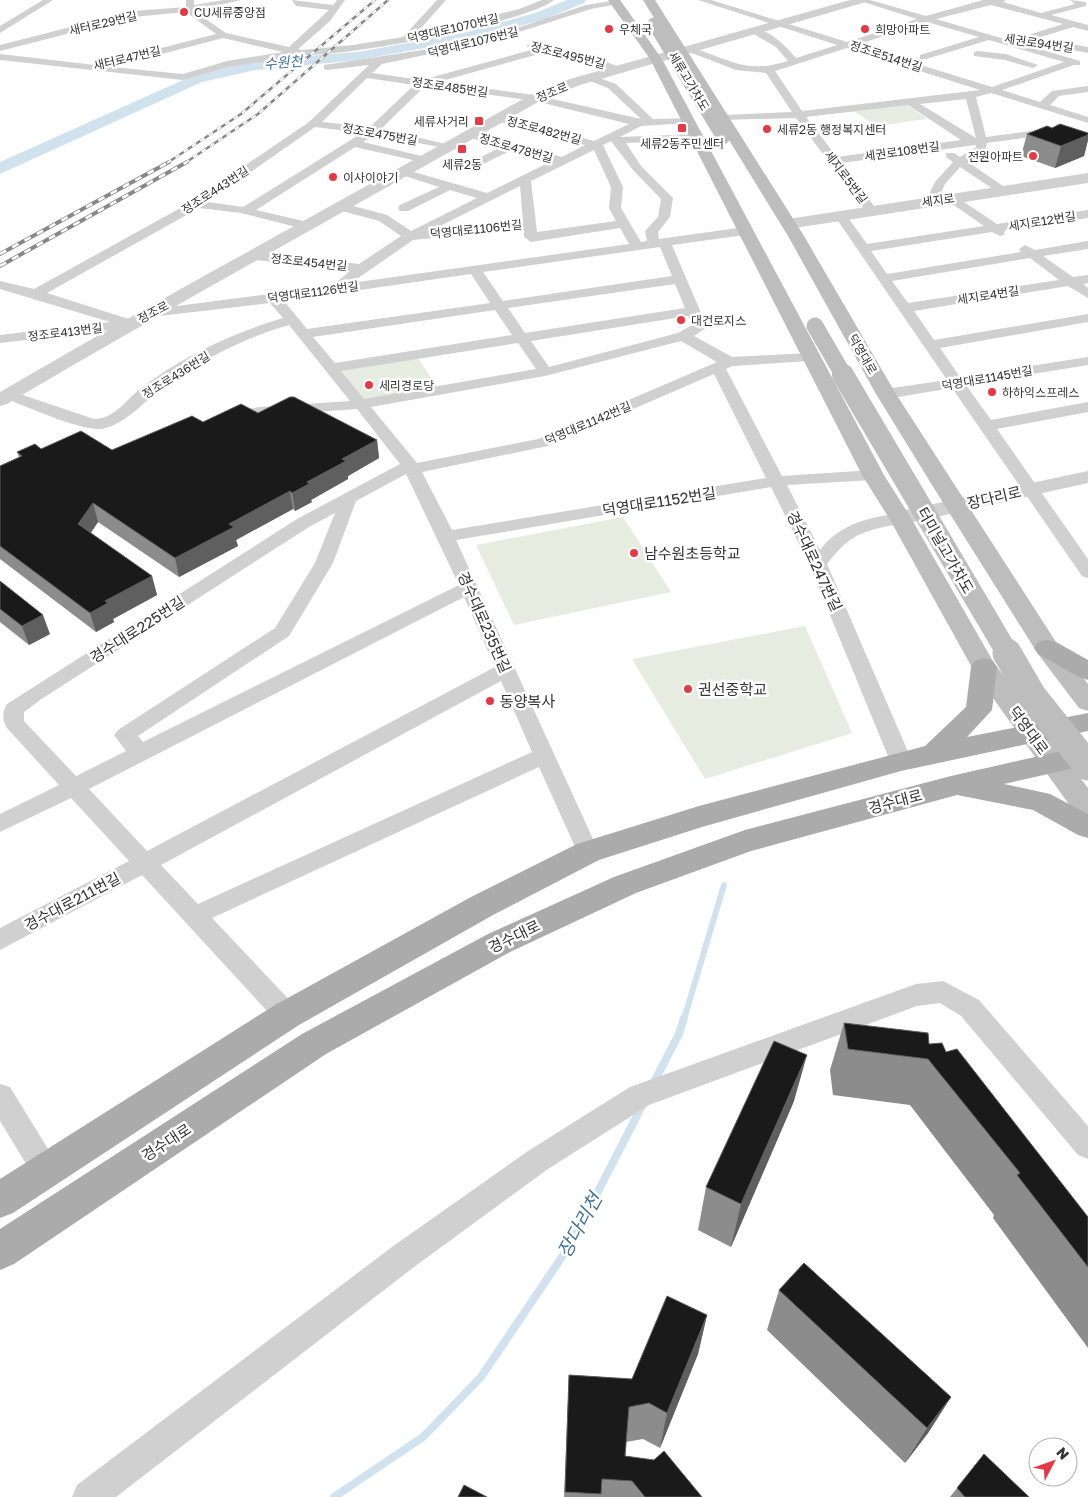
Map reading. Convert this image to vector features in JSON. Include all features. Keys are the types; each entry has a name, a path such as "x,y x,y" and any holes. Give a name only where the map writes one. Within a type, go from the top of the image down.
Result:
{"main road":[{"path":"638,0 649,25"},
{"name":"덕영대로","path":"649,0 686,51 886,394 956,506 1047,648 1088,702"},
{"path":"619,1 649,25"},
{"name":"덕영대로","path":"619,1 796,276 817,320"},
{"name":"세류고가차도","path":"649,25 705,133"},
{"name":"덕영대로","path":"705,133 750,222 755,250 873,475 900,518 984,667 1088,809"},
{"path":"755,250 796,276 802,248"},
{"name":"터미널고가차도","path":"817,320 1050,693 1088,736"},
{"name":"터미널고가차도","path":"817,320 1032,696 1088,766"},
{"path":"1047,648 1088,671"},
{"path":"934,754 979,710 984,667"},
{"path":"0,1200 287,1015 482,906 588,852 699,818 901,761 1088,722"},
{"name":"경수대로","path":"0,1251 314,1044 499,943 625,885 745,841 951,786 1088,755"},
{"path":"951,786 1040,801 1088,827"}],"street":[{"path":"0,30 50,0"},
{"name":"새터로29번길","path":"0,48 134,14 190,4 237,0"},
{"path":"296,0 299,4 335,8"},
{"path":"95,68 183,77 227,64 285,55 327,19 341,0"},
{"path":"406,40 442,0"},
{"name":"덕영대로1070번길","path":"290,51 302,53 353,48 453,32 522,11 550,0"},
{"name":"정조로514번길","path":"702,0 1088,120"},
{"path":"862,0 1088,66"},
{"name":"정조로","path":"4,398 130,324 256,256 426,160 468,134 535,98 591,78 620,64 656,59 862,0"},
{"path":"686,51 738,68 769,70 928,19 988,1 1002,0"},
{"path":"1040,16 1083,4 1074,0"},
{"name":"덕영대로1076번길","path":"327,67 378,62 451,49 555,20 597,4 619,1"},
{"path":"988,1 1088,28"},
{"path":"190,4 190,12 223,35 290,51"},
{"path":"1050,13 1088,22"},
{"path":"1025,39 1073,24"},
{"path":"755,31 779,46 794,62"},
{"name":"정조로495번길","path":"453,32 489,37 620,64"},
{"name":"새터로47번길","path":"0,57 95,68 223,35"},
{"path":"1059,45 1088,36"},
{"path":"988,38 984,52 973,56 1006,57 1050,70"},
{"path":"988,38 919,56 990,78"},
{"name":"세권로94번길","path":"988,38 1025,39 1088,50"},
{"path":"864,39 881,44"},
{"path":"244,211 373,131 422,83 546,49"},
{"name":"정조로443번길","path":"36,294 197,204 313,124 378,62"},
{"path":"724,118 799,115 970,95 992,90 1074,62"},
{"name":"세지로5번길","path":"769,70 799,115 871,210"},
{"name":"정조로485번길","path":"364,75 535,98 639,123"},
{"path":"591,78 612,86 648,118 639,123"},
{"path":"1042,106 1056,93 1088,89"},
{"path":"932,201 936,186 959,162 981,149 977,141 970,95"},
{"name":"세권로108번길","path":"911,103 948,127 977,141"},
{"path":"1059,111 1088,107"},
{"name":"정조로482번길","path":"498,118 597,145 617,187 615,208 637,246"},
{"name":"덕영대로1106번길","path":"336,289 361,268 410,236 597,145 616,139 639,123 705,133"},
{"name":"정조로475번길","path":"313,124 373,131 446,147"},
{"name":"세권로108번길","path":"833,161 1088,126"},
{"path":"616,139 705,133"},
{"name":"정조로478번길","path":"468,134 564,161"},
{"path":"216,419 252,411 361,404 594,363 683,336 700,327 680,279 651,232 659,224 668,209 667,198 637,168 616,139"},
{"path":"353,143 426,160"},
{"path":"477,163 511,146"},
{"path":"937,147 1002,191"},
{"path":"403,172 489,198"},
{"name":"세지로","path":"788,224 1088,178"},
{"name":"덕영대로1106번길","path":"410,236 529,231 525,179"},
{"path":"404,208 448,186"},
{"name":"세지로12번길","path":"952,198 1088,294"},
{"path":"197,204 244,211 308,226"},
{"path":"342,207 383,218 410,236"},
{"name":"세지로12번길","path":"995,228 1088,214"},
{"path":"840,215 865,248 1029,489 1085,562"},
{"name":"덕영대로1126번길","path":"151,313 274,298 659,243 750,222"},
{"path":"534,261 529,231 624,224"},
{"path":"865,248 995,228"},
{"path":"885,278 1088,245"},
{"name":"정조로454번길","path":"256,256 361,268"},
{"path":"474,269 545,372"},
{"path":"304,334 680,279"},
{"path":"1070,282 1088,279"},
{"name":"세지로4번길","path":"906,308 1070,282"},
{"path":"0,285 36,294 130,324"},
{"name":"경수대로235번길","path":"274,298 411,467 446,536 588,852"},
{"path":"331,368 694,310"},
{"path":"931,345 1088,318"},
{"name":"정조로436번길","path":"4,398 92,424 102,425 118,418 150,389 198,359 266,327 292,320"},
{"name":"정조로413번길","path":"0,339 130,324"},
{"path":"683,336 723,364"},
{"name":"덕영대로1142번길","path":"411,467 542,443 723,364 810,357"},
{"name":"덕영대로1145번길","path":"886,394 1088,361"},
{"name":"경수대로247번길","path":"723,364 818,564 901,761"},
{"path":"986,426 1088,407"},
{"name":"경수대로225번길","path":"287,1015 196,915 14,723 14,709 33,694 295,528 411,467"},
{"name":"덕영대로1152번길","path":"446,536 778,481 873,475"},
{"name":"장다리로","path":"900,518 1088,477"},
{"path":"141,754 126,736 282,632 324,563 349,498"},
{"path":"818,564 836,540 860,525 900,518"},
{"path":"0,824 469,587"},
{"path":"145,862 506,670"},
{"path":"196,915 545,755"},
{"name":"경수대로211번길","path":"0,940 145,862"},
{"path":"89,1497 403,1257 538,1160 640,1096 916,995 943,992 970,1008 1088,1146"},
{"path":"0,1096 46,1171"}],"shaded area":[{"path":"906,104 927,119 877,126 853,111"},
{"path":"418,358 437,387 363,400 339,371"},
{"path":"623,517 671,592 514,625 476,545"},
{"path":"805,626 852,733 705,779 632,659"}],"building":[{"path":"1060,124 1088,133 1088,135 1061,146 1027,134 1047,126 1052,128"},
{"path":"290,397 294,397 377,440 342,459 346,461 307,482 309,484 292,493 290,491 229,524 234,527 175,558 93,503 78,524 152,576 105,601 108,603 90,613 0,546 0,466 22,456 17,452 35,444 41,449 81,431 112,450 192,416 203,422 241,404 258,413"},
{"path":"0,581 43,615 22,626 0,609"},
{"path":"844,1023 928,1033 929,1044 942,1043 946,1052 957,1049 1088,1217 1088,1267 1017,1175 1020,1173 928,1059 848,1049"},
{"path":"774,1041 807,1055 741,1204 706,1187"},
{"path":"804,1263 951,1397 927,1428 779,1290"},
{"path":"667,1296 707,1315 667,1413 649,1403 629,1407 625,1456 654,1460 664,1451 702,1497 645,1497 632,1481 602,1479 601,1494 565,1492 569,1375 632,1379"},
{"path":"984,1454 1029,1497 965,1497 957,1488"},
{"path":"464,1485 487,1497 458,1497"}],"waterway":[{"name":"수원천","path":"0,169 197,79 256,65 358,56 469,36 540,16 579,0"},
{"name":"장다리천","path":"684,1019 724,885"},
{"name":"장다리천","path":"654,1082 679,1034 684,1018"},
{"name":"장다리천","path":"334,1497 423,1437 481,1377 572,1242 642,1106"}],"railway":[{"path":"167,163 241,114 375,0"},
{"path":"185,163 258,114 388,0"},
{"path":"0,254 169,162"},
{"path":"0,266 187,162"}],"place":[{"name":"CU세류중앙점","path":"184,12"},
{"name":"우체국","path":"609,29"},
{"name":"희망아파트","path":"865,29"},
{"name":"세류사거리","path":"479,121"},
{"name":"세류2동주민센터","path":"682,128"},
{"name":"세류2동 행정복지센터","path":"767,129"},
{"name":"세류2동","path":"462,149"},
{"name":"전원아파트","path":"1033,156"},
{"name":"이사이야기","path":"333,177"},
{"name":"대건로지스","path":"681,320"},
{"name":"세리경로당","path":"369,385"},
{"name":"하하익스프레스","path":"992,392"},
{"name":"남수원초등학교","path":"634,553"},
{"name":"권선중학교","path":"688,689"},
{"name":"동양복사","path":"490,701"}]}
